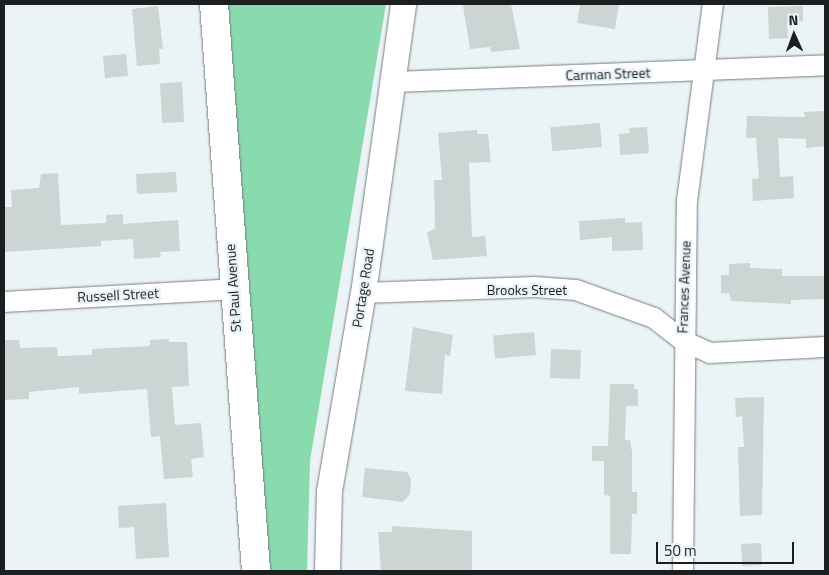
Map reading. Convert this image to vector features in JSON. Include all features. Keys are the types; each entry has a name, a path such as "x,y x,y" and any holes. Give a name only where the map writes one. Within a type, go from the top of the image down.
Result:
{"main road":[{"name":"St Paul Avenue","path":"214,4 233,289 256,571"}],"street":[{"name":"Portage Road","path":"326,571 329,491 363,293 402,4"},
{"name":"Frances Avenue","path":"683,571 683,341 687,202 713,4"},
{"name":"Carman Street","path":"391,82 825,65"},
{"name":"Brooks Street","path":"363,293 535,287 576,290 654,318 683,341 710,353 825,347"},
{"name":"Russell Street","path":"4,302 233,289"}],"green space":[{"path":"226,4 386,4 310,461 307,571 266,571"}],"building":[{"path":"466,4 511,4 520,49 491,52 490,47 470,49 463,6"},
{"path":"580,4 619,4 615,29 577,23"},
{"path":"158,6 163,49 159,49 160,64 137,66 132,9"},
{"path":"803,6 803,21 787,22 788,38 769,39 768,7"},
{"path":"126,54 128,76 105,78 103,56"},
{"path":"182,82 184,122 162,123 160,83"},
{"path":"825,111 825,146 806,148 806,139 778,138 780,177 793,176 794,198 753,201 752,179 759,178 756,138 746,138 747,116 805,117 804,112"},
{"path":"600,123 602,147 552,151 550,127"},
{"path":"647,127 649,153 620,155 619,134 630,133 629,128"},
{"path":"477,130 477,134 488,134 491,162 469,163 472,237 485,236 487,256 433,260 427,233 435,228 434,180 442,180 438,133"},
{"path":"176,172 177,192 137,194 136,174"},
{"path":"58,173 61,225 106,223 106,215 123,214 123,224 178,220 180,251 160,252 161,257 134,259 133,239 101,241 101,246 4,252 4,207 12,207 11,190 39,188 41,174"},
{"path":"625,218 625,223 642,222 643,250 612,251 612,237 580,240 579,221"},
{"path":"750,263 750,268 782,269 782,276 825,276 825,299 791,300 791,304 731,301 729,293 721,294 721,275 729,275 729,264"},
{"path":"413,327 453,335 450,356 445,355 442,394 405,391"},
{"path":"534,332 536,355 495,358 493,336"},
{"path":"169,339 169,342 187,342 189,386 172,387 175,425 201,423 204,457 191,459 193,477 164,479 160,436 151,437 147,389 79,394 79,387 29,392 29,399 4,400 4,340 19,340 20,348 57,347 58,356 92,355 92,349 150,346 150,340"},
{"path":"551,349 581,350 580,379 550,378"},
{"path":"610,384 634,384 634,389 638,389 638,406 626,406 625,440 630,440 632,452 632,492 637,492 637,514 632,514 631,554 610,554 610,496 604,495 604,461 592,461 592,446 608,446"},
{"path":"764,397 762,515 740,516 738,447 744,447 742,416 736,417 735,398"},
{"path":"365,468 407,472 411,479 410,494 403,502 362,497"},
{"path":"166,503 169,557 136,559 134,527 119,528 118,506"},
{"path":"392,526 472,531 472,571 381,571 378,532 392,532"},
{"path":"761,543 762,565 742,566 741,544"}]}
